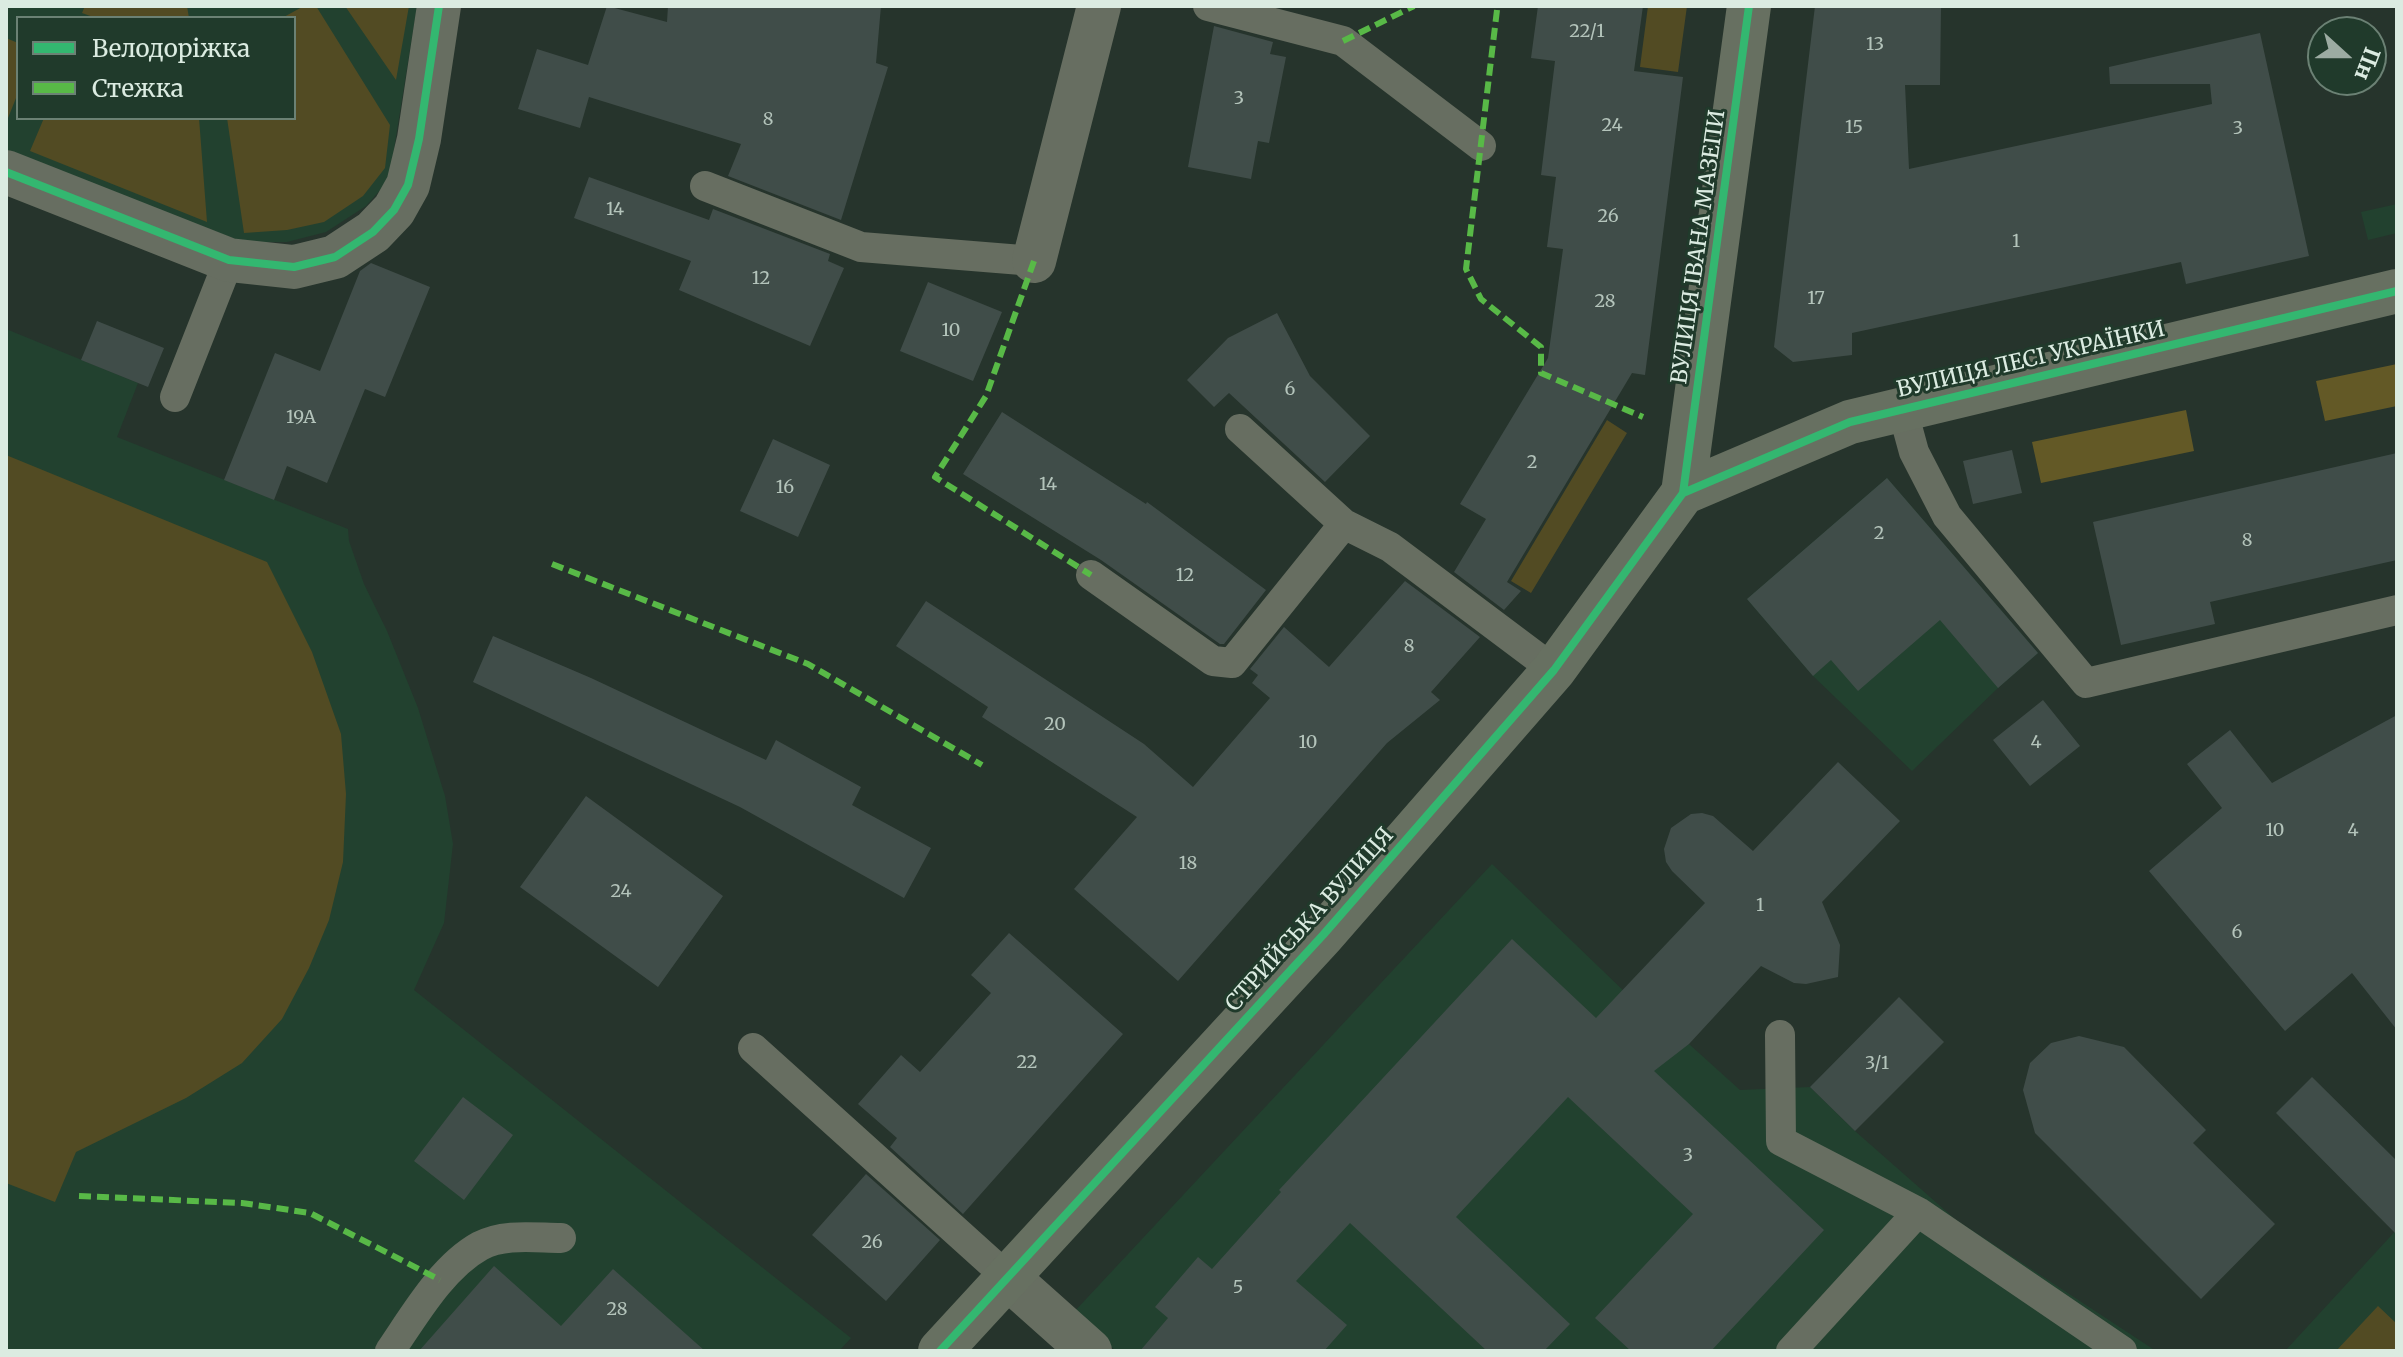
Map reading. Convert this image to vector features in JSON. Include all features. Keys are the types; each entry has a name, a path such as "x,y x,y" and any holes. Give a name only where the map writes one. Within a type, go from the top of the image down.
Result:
{"main road":[{"name":"ВУЛИЦЯ ІВАНА МАЗЕПИ","path":"1683,493 1749,6"},
{"name":"ВУЛИЦЯ ЛЕСІ УКРАЇНКИ","path":"1683,493 1836,427 1902,408 2397,291"},
{"name":"СТРИЙСЬКА ВУЛИЦЯ","path":"940,1351 1323,935 1554,670 1683,493"}],"street":[{"path":"6,172 229,260 294,267 335,257 373,232 394,210 408,185 419,139 439,6"},
{"path":"1034,261 1099,6"},
{"path":"1007,1277 1090,1351"}],"lane":[{"path":"1208,6 1343,41 1481,146"},
{"path":"705,186 861,247 1034,261"},
{"path":"175,397 229,260"},
{"path":"1902,408 1914,452 1947,516 2086,683 2397,610"},
{"path":"1240,429 1344,524 1390,547 1554,670"},
{"path":"1091,575 1213,661 1232,663 1344,524"},
{"path":"1780,1035 1781,1141 1918,1212 2122,1351"},
{"path":"753,1048 1007,1277"},
{"path":"1791,1351 1918,1212"},
{"path":"390,1351 440,1280 481,1246 514,1237 561,1238"}],"shaded area":[{"path":"6,6 417,6 389,180 366,206 326,232 287,242 243,242 6,152"},
{"path":"85,6 187,6 189,16 90,16 82,13"},
{"path":"304,6 316,6 390,125 385,168 363,196 324,222 287,230 244,233 227,120 296,120 296,16 286,16"},
{"path":"345,6 409,6 396,80"},
{"path":"1648,6 1687,6 1678,72 1640,67"},
{"path":"6,38 16,42 16,98 6,123"},
{"path":"43,120 199,120 207,222 30,151"},
{"path":"2397,204 2397,233 2368,240 2361,212"},
{"path":"6,329 138,383 117,437 348,529 364,584 418,708 445,796 453,844 444,923 414,990 851,1338 839,1351 6,1351"},
{"path":"2397,364 2397,406 2325,421 2316,381"},
{"path":"2186,410 2194,451 2041,483 2032,442"},
{"path":"1607,420 1627,433 1531,593 1511,581"},
{"path":"6,455 267,562 312,652 341,734 346,794 343,862 329,920 309,968 282,1019 242,1063 186,1098 76,1152 55,1202 6,1183"},
{"path":"1887,478 2038,653 1912,771 1813,676 1747,599"},
{"path":"1492,864 1683,1048 1689,1044 1740,1090 1810,1087 1955,1219 2156,1351 1116,1351 1073,1313"},
{"path":"2397,1229 2397,1351 2285,1351 2388,1239"},
{"path":"2378,1306 2397,1324 2397,1351 2336,1351"}],"building":[{"path":"607,6 667,22 668,6 881,6 876,63 888,67 841,220 728,176 741,144 589,97 580,128 518,109 537,49 588,65"},
{"path":"1538,6 1643,6 1634,71 1683,77 1645,375 1632,373 1507,582 1521,591 1504,610 1454,572 1486,519 1460,504 1548,358 1563,249 1547,247 1556,177 1541,175 1555,61 1531,58"},
{"path":"1815,6 1941,6 1940,85 1905,85 1909,169 2212,104 2210,84 2110,84 2109,67 2260,33 2309,256 2186,284 2181,262 1852,333 1852,355 1793,362 1774,347"},
{"path":"1214,26 1273,42 1270,54 1286,57 1269,143 1258,141 1251,179 1188,167"},
{"path":"589,177 709,220 713,209 830,254 828,261 844,268 810,346 679,290 691,261 574,218"},
{"path":"371,263 430,287 385,397 365,389 327,483 287,466 274,500 224,480 275,353 320,371 360,271"},
{"path":"928,282 1002,312 973,381 900,351"},
{"path":"1277,313 1310,376 1370,436 1325,482 1229,393 1214,407 1187,380 1228,338"},
{"path":"97,321 164,348 148,387 81,360"},
{"path":"1002,412 1147,502 1266,590 1224,644 1101,560 963,474"},
{"path":"773,439 830,465 798,537 740,511"},
{"path":"2012,450 2022,493 1973,504 1963,461"},
{"path":"2397,453 2397,560 2210,602 2215,624 2121,645 2093,522"},
{"path":"1887,478 2038,653 1998,688 1940,620 1858,691 1831,660 1813,676 1747,599"},
{"path":"1405,581 1480,637 1431,692 1440,700 1387,743 1178,981 1074,889 1137,817 982,717 988,707 896,646 926,601 1144,744 1193,787 1270,698 1252,683 1258,675 1250,669 1284,627 1329,667"},
{"path":"493,636 766,760 776,740 861,787 852,805 931,848 904,898 740,807 473,682"},
{"path":"2043,700 2080,746 2030,786 1993,740"},
{"path":"2397,715 2397,1030 2352,973 2285,1031 2149,871 2222,808 2187,764 2230,730 2272,783"},
{"path":"1838,762 1900,821 1822,902 1840,945 1838,977 1806,984 1794,983 1761,966 1689,1044 1654,1071 1824,1230 1711,1351 1631,1351 1595,1318 1693,1214 1568,1097 1456,1217 1570,1324 1544,1351 1487,1351 1350,1223 1296,1281 1347,1325 1324,1351 1140,1351 1168,1318 1155,1307 1198,1257 1212,1269 1281,1192 1279,1190 1512,939 1596,1018 1705,903 1666,862 1664,849 1671,828 1691,814 1713,816 1753,851"},
{"path":"586,796 723,896 658,987 520,887"},
{"path":"1009,933 1123,1034 963,1214 890,1147 897,1138 858,1104 901,1055 920,1072 991,993 971,975"},
{"path":"1899,997 1944,1042 1855,1131 1810,1087"},
{"path":"2079,1036 2124,1047 2206,1130 2193,1143 2275,1224 2201,1299 2035,1133 2023,1090 2030,1063 2051,1043"},
{"path":"2312,1077 2397,1161 2397,1235 2276,1113"},
{"path":"463,1097 513,1135 464,1200 414,1161"},
{"path":"866,1174 940,1240 886,1301 812,1235"},
{"path":"494,1266 561,1326 613,1269 705,1351 419,1351"}],"marked path":[{"path":"1343,41 1414,6"},
{"path":"1497,10 1466,269 1481,299 1541,347 1541,373 1643,417"},
{"path":"1034,261 986,396 935,477 1091,575"},
{"path":"552,564 808,664 982,765"},
{"path":"79,1196 242,1203 310,1213 440,1280"}],"cycle path":[{"path":"6,172 229,260 294,267 335,257 373,232 394,210 408,185 419,139 439,6"},
{"path":"940,1351 1323,935 1554,670 1683,493 1749,6"},
{"path":"1683,493 1850,422 2397,291"}]}
